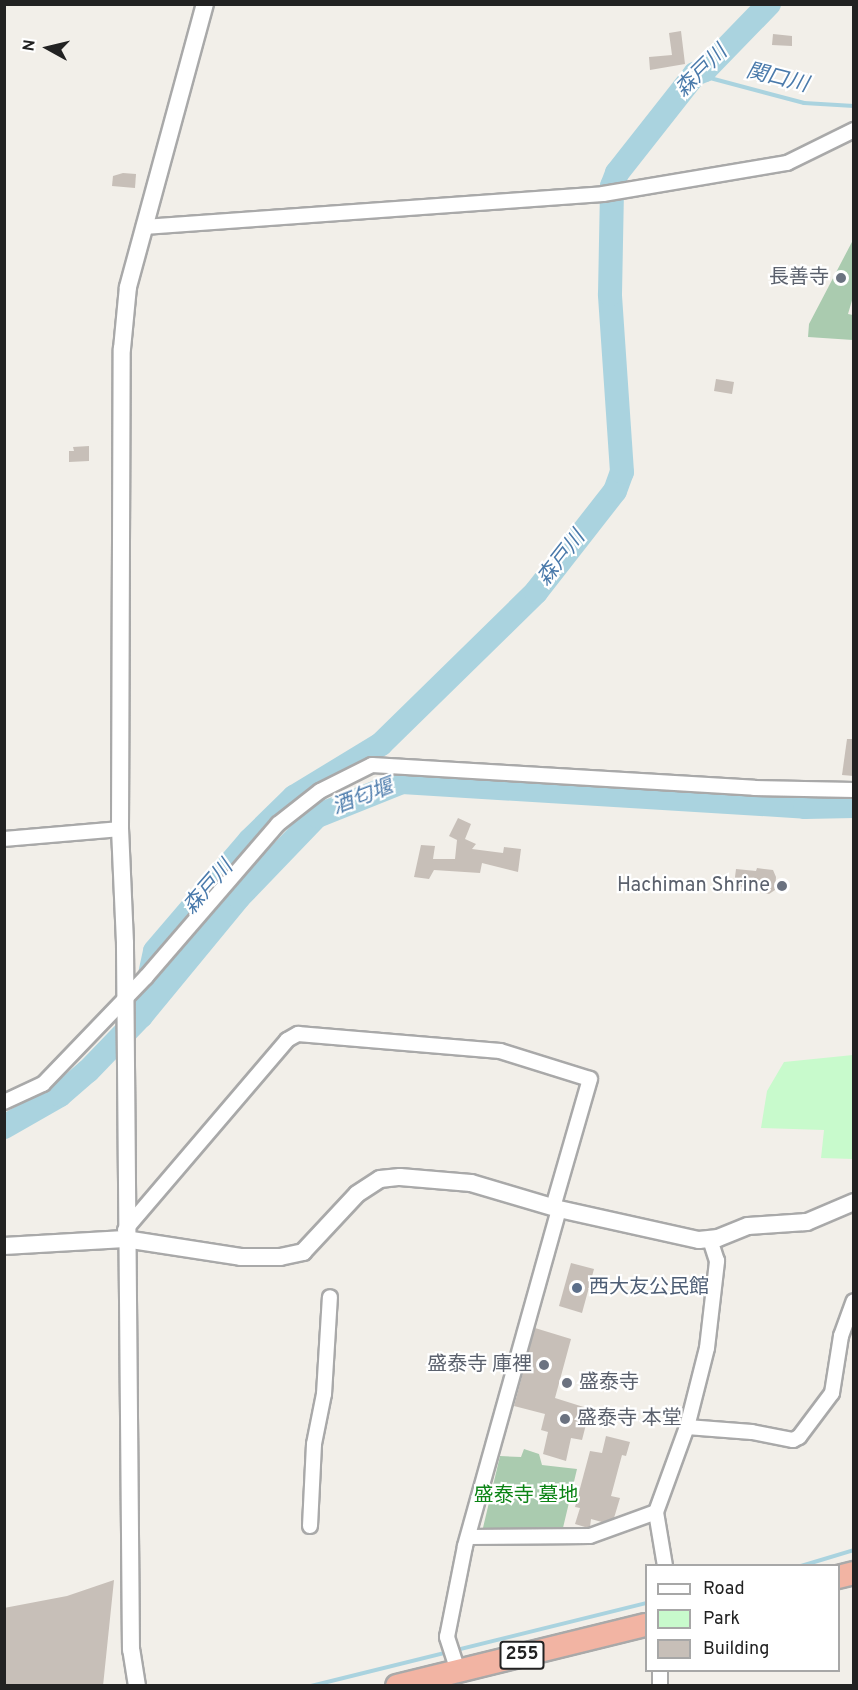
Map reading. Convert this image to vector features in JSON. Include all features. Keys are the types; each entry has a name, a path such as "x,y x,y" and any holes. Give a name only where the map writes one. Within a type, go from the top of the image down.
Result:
{"highway":[{"name":"255","path":"397,1686 645,1625"}],"street":[{"path":"137,1686 131,1650 125,1235 125,997 120,829 122,349 128,287 205,4"},
{"path":"144,227 610,193 787,163 854,130"},
{"path":"4,1102 42,1084 125,997 278,824 320,790 372,765 754,788 854,790"},
{"path":"4,839 120,829"},
{"path":"125,1235 287,1040 298,1034 500,1051 590,1079 469,1537 447,1637 458,1671"},
{"path":"4,1246 125,1235 241,1257 280,1257 303,1252 357,1194 380,1179 400,1177 471,1183 556,1208 710,1240 748,1226 807,1222 854,1202"},
{"path":"665,1564 656,1512 687,1427 707,1348 717,1261 710,1240"},
{"path":"310,1526 314,1444 324,1394 330,1297"},
{"path":"687,1427 752,1432 793,1440 800,1437 832,1393 841,1336 854,1301"},
{"path":"469,1537 585,1536 656,1512"}],"green space":[{"name":"長善寺","path":"853,240 853,297 848,314 853,315 853,340 808,337 809,324"},
{"path":"853,1055 853,1159 821,1158 824,1130 761,1128 767,1091 784,1062"},
{"name":"盛泰寺 墓地","path":"524,1449 539,1454 542,1465 577,1469 562,1532 482,1532 500,1456 521,1457"}],"building":[{"path":"681,31 685,64 650,70 649,57 672,55 669,33"},
{"path":"773,34 792,36 792,46 772,45"},
{"path":"123,173 136,174 135,188 112,186 113,176"},
{"path":"716,379 734,382 732,394 714,391"},
{"path":"89,446 89,461 69,462 69,451 74,451 73,447"},
{"path":"847,739 854,739 854,776 842,775"},
{"path":"458,818 471,824 465,839 476,844 472,849 503,853 504,847 521,849 518,872 482,863 480,873 434,870 429,879 414,877 421,845 435,846 433,859 455,859 457,840 449,836"},
{"path":"757,868 773,870 776,877 775,890 769,894 734,885 736,869 756,871"},
{"name":"西大友公民館","path":"571,1263 594,1269 582,1313 559,1306"},
{"path":"535,1328 571,1339 555,1398 590,1409 582,1440 571,1438 566,1461 543,1454 548,1432 541,1430 545,1414 514,1406"},
{"path":"606,1436 630,1442 626,1456 622,1455 611,1496 620,1498 614,1518 602,1522 591,1519 590,1527 585,1527 575,1524 580,1508 575,1507 590,1451 602,1453"},
{"path":"114,1580 103,1686 4,1686 4,1608 67,1596"}],"waterway":[{"name":"森戸川","path":"141,1016 155,951 250,840 294,797 381,744 536,592 615,491 622,472 610,294 612,186 617,173 695,74 705,70 769,4"},
{"name":"関口川","path":"695,74 804,103 854,106"},
{"name":"酒匂堰","path":"4,1127 60,1095 88,1071 141,1016 239,897 317,816 402,782 805,807 854,806"},
{"path":"808,1564 854,1550"},
{"path":"311,1686 645,1603"}],"place":[{"name":"長善寺","path":"841,278"},
{"name":"Hachiman Shrine","path":"782,886"},
{"name":"西大友公民館","path":"577,1288"},
{"name":"盛泰寺 庫裡","path":"544,1365"},
{"name":"盛泰寺","path":"567,1383"},
{"name":"盛泰寺 本堂","path":"565,1419"}]}
